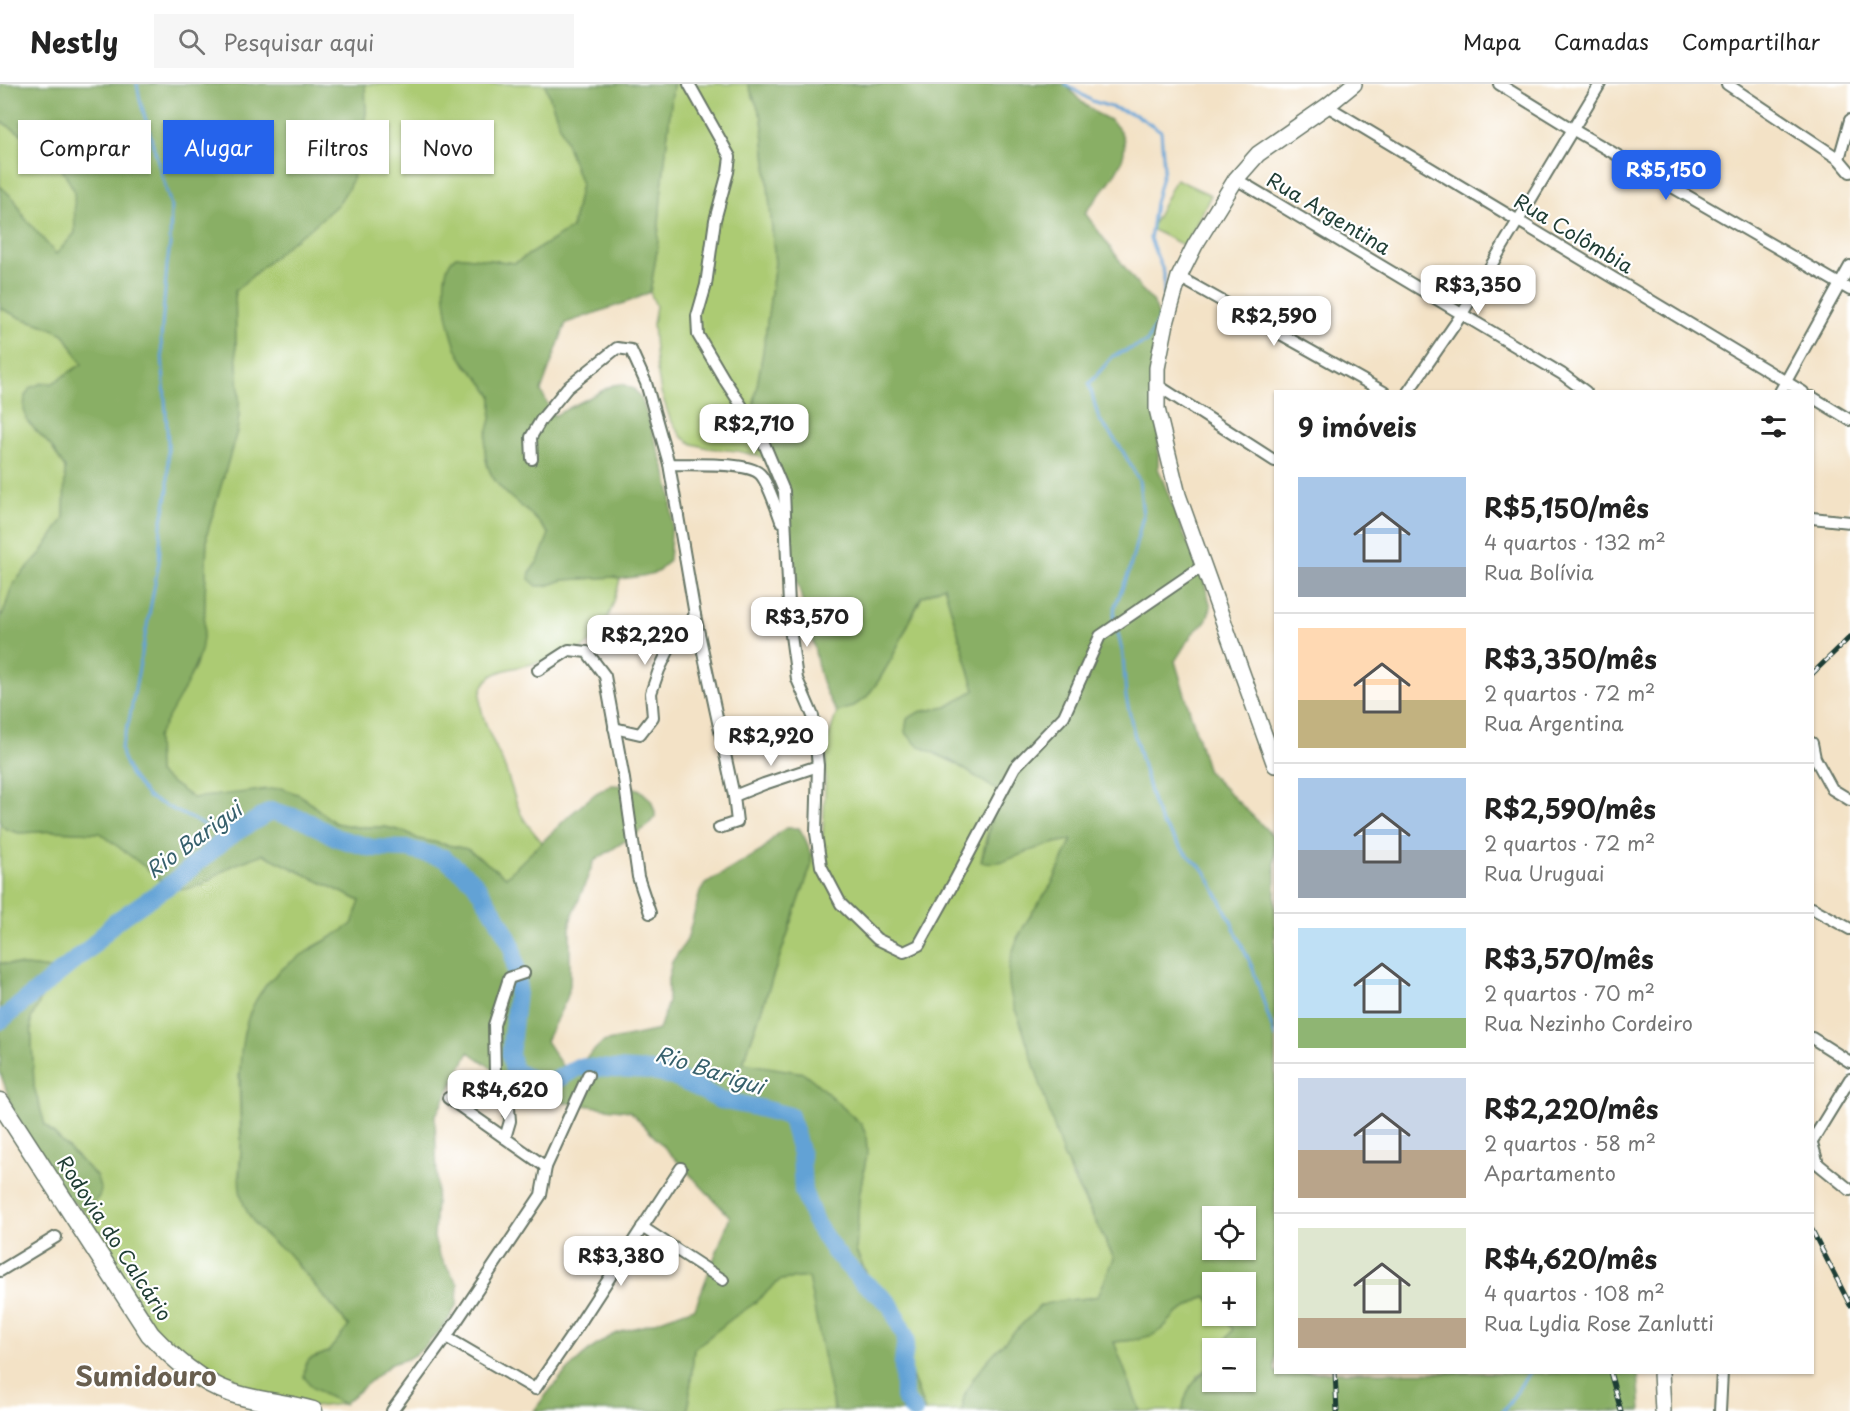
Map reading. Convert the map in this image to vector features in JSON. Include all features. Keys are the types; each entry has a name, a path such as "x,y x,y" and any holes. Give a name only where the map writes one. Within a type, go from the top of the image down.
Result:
{"main road":[{"name":"Rodovia do Calcário","path":"0,1102 150,1334 170,1355 200,1377 231,1393 313,1411"}],"street":[{"path":"689,84 730,157 715,220 706,285 697,316 698,335 760,434 784,491 790,628 797,679 813,716 818,766 816,833 821,867 841,904 877,939 904,952 919,945 1015,767 1064,716 1100,636 1204,565"},
{"path":"1274,762 1178,495 1157,410 1157,368 1166,323 1179,277 1194,245 1236,179 1258,154 1327,106 1354,84"},
{"path":"1499,84 1572,129 1845,287"},
{"path":"1409,390 1462,314 1600,84"},
{"path":"1727,84 1839,159 1850,172"},
{"name":"Rua Colômbia","path":"1327,106 1517,220 1783,387"},
{"path":"1839,159 1850,120"},
{"name":"Rua Argentina","path":"1236,179 1562,374 1583,390"},
{"path":"1783,387 1845,287 1850,266"},
{"path":"1179,277 1380,390"},
{"path":"532,459 531,437 541,420 567,388 617,348 630,350 646,383 669,464 695,615 734,796 737,822 719,828"},
{"path":"1156,385 1274,459"},
{"path":"1814,398 1850,420"},
{"path":"669,464 744,466 760,474 785,529"},
{"path":"1814,518 1850,522"},
{"path":"614,728 640,734 653,717 651,693 659,670 671,645 695,615"},
{"path":"538,670 569,650 587,652 605,676 638,876 650,913"},
{"path":"1814,753 1832,789 1850,800"},
{"path":"734,796 818,766"},
{"path":"1814,909 1850,929"},
{"path":"505,1138 510,1121 508,1095 495,1073 494,1025 508,978 524,973"},
{"path":"1814,1039 1850,1062"},
{"path":"392,1411 446,1337 541,1195 546,1167 588,1075"},
{"path":"1814,1139 1850,1079"},
{"path":"448,1098 546,1167"},
{"path":"1814,1149 1818,1164 1850,1190"},
{"path":"446,1337 535,1389 681,1168"},
{"path":"642,1227 723,1280"},
{"path":"0,1271 56,1237"},
{"path":"1661,1374 1663,1411"},
{"path":"1720,1411 1722,1374"}],"green space":[{"path":"0,84 365,84 365,120 286,120 286,174 354,174 349,187 338,204 235,291 239,398 237,431 207,534 204,631 201,651 186,686 157,737 158,773 193,798 281,788 300,795 335,823 356,827 385,827 406,832 418,839 467,849 506,877 596,793 611,785 630,786 640,790 651,800 655,817 645,828 594,861 570,922 570,985 567,998 546,1041 568,1075 603,1042 659,1030 668,1002 668,979 672,962 687,940 700,892 705,884 763,850 786,828 799,828 808,846 811,866 743,1063 804,1073 861,1124 866,1135 867,1153 859,1197 856,1251 886,1308 925,1411 834,1411 808,1277 780,1280 752,1305 694,1349 688,1411 534,1411 570,1368 603,1341 615,1334 695,1308 730,1217 630,1111 542,1100 529,1095 469,1052 435,1117 437,1182 434,1238 439,1255 458,1284 457,1304 448,1321 419,1352 391,1364 343,1404 313,1388 304,1377 305,1365 310,1359 328,1352 349,1326 286,1251 258,1228 247,1212 239,1183 242,1048 251,1009 261,992 280,971 292,962 352,924 360,901 263,854 231,866 201,885 176,889 165,884 100,833 54,831 19,833 6,829 0,824 0,616 3,614 11,589 17,579 42,552 64,518 65,468 51,446 28,422 24,410 25,396 30,388 42,383 53,383 82,364 64,334 0,308 0,186 15,200 24,217 56,254 75,233 74,190 65,174 151,174 151,120 18,120 18,132 0,121"},
{"path":"365,84 545,84 581,184 572,228 515,263 456,256 446,306 459,353 466,366 476,374 492,396 491,419 485,450 489,471 501,488 549,534 539,560 530,572 546,586 563,580 614,577 620,579 608,618 590,643 581,649 556,658 502,671 490,677 483,687 482,710 490,736 504,765 521,814 543,843 506,877 467,849 418,839 406,832 385,827 356,827 335,823 300,795 265,789 241,794 193,798 158,773 157,737 196,666 204,631 207,534 237,431 239,398 235,291 338,204 349,187 354,174 389,174 389,120 365,120"},
{"path":"545,84 673,84 657,251 650,292 566,323 541,391 554,416 613,385 622,384 634,389 642,400 666,473 671,495 672,523 669,560 658,572 620,579 614,577 563,580 546,586 537,586 529,579 530,572 539,560 549,534 501,488 489,471 485,450 491,419 492,396 458,352 445,302 445,287 449,263 456,256 515,263 572,228 581,184"},
{"path":"673,84 748,84 762,118 775,263 754,403 765,458 693,444 682,437 670,419 661,392 653,324 656,306 650,292 657,251"},
{"path":"748,84 1066,84 1083,103 1110,121 1121,133 1125,145 1118,169 1085,213 1140,288 1153,302 1159,317 1161,330 1158,468 1202,574 1211,607 1206,621 1192,634 1175,661 1208,772 1274,837 1274,1374 1638,1374 1641,1411 1183,1411 1189,1389 1202,1375 1202,1392 1256,1392 1256,1338 1227,1338 1233,1329 1230,1326 1256,1326 1256,1272 1202,1272 1202,1298 1176,1314 1153,1335 1114,1342 1140,1411 962,1411 969,1385 997,1349 1040,1306 1098,1296 1114,1258 1063,1155 1010,992 1012,952 1032,913 1053,882 1072,840 1044,846 1002,861 981,861 997,790 953,762 917,745 905,732 907,719 919,712 947,707 975,690 944,586 921,597 892,658 866,698 852,707 837,712 819,672 755,419 754,403 775,263 762,118"},
{"path":"0,121 18,132 18,174 65,174 75,190 75,233 56,255 24,217 15,200 0,186"},
{"path":"1176,179 1211,195 1185,246 1151,229"},
{"path":"0,308 64,334 82,364 53,384 42,383 28,422 51,446 65,468 64,518 42,552 17,579 11,589 3,614 0,616"},
{"path":"944,586 975,690 947,707 919,712 917,745 953,762 997,790 981,861 1005,861 1033,849 1072,839 1053,882 1017,938 1014,1007 1071,1175 1114,1258 1099,1296 1040,1306 977,1374 964,1397 962,1411 925,1411 901,1345 856,1251 859,1197 867,1153 866,1135 861,1124 804,1073 743,1064 811,866 811,858 823,833 827,742 837,712 852,707 866,698 892,658 922,597"},
{"path":"0,824 6,829 19,833 54,831 100,833 165,884 201,885 231,866 263,854 360,901 353,924 311,948 250,1012 239,1076 241,1150 239,1174 274,1244 286,1251 349,1327 328,1352 310,1359 305,1365 305,1377 322,1394 343,1404 313,1407 224,1386 163,1342 95,1237 82,1210 89,1207 97,1177 45,1125 34,1087 31,1019 54,973 50,969 0,963"},
{"path":"0,963 50,969 54,973 31,1019 34,1087 45,1125 97,1177 101,1191 98,1198 82,1210 65,1196 13,1110 0,1072"},
{"path":"809,1277 834,1411 688,1411 694,1349 752,1305 780,1280"},
{"path":"1202,1298 1202,1326 1230,1326 1233,1329 1227,1338 1202,1338 1202,1373 1184,1401 1183,1411 1140,1411 1114,1342 1134,1340 1162,1329 1176,1314"}],"waterway":[{"path":"137,84 171,206 170,244 161,339 168,443 168,490 161,526 159,562 129,721 121,748 130,774 148,797 228,837"},
{"path":"1065,84 1092,101 1136,115 1161,131 1164,168 1155,203 1150,239 1164,273 1164,305"},
{"path":"1113,622 1115,606 1129,572 1143,516 1139,480 1121,448 1099,419 1089,384 1113,356 1147,342 1160,316"},
{"path":"1118,633 1123,655 1126,697 1153,803 1161,822 1184,851 1205,871 1253,969 1274,1034"},
{"name":"Rio Barigui","path":"0,1021 90,948 115,922 174,882 228,837 271,811 305,820 337,838 372,848 408,849 444,858 474,882 497,917 512,946 518,983 510,1055 514,1071 546,1086 578,1067 651,1071 673,1077 720,1100 790,1116 801,1154 803,1191 816,1224 835,1252 860,1279 890,1304 906,1338 903,1363 904,1398 914,1411"},
{"path":"1502,1411 1528,1374"}],"railway":[{"path":"1814,672 1850,637"},
{"path":"1814,1234 1850,1305"},
{"path":"1335,1374 1337,1411"},
{"path":"1611,1374 1621,1411"}],"district":[{"name":"Sumidouro","path":"146,1375"}]}
